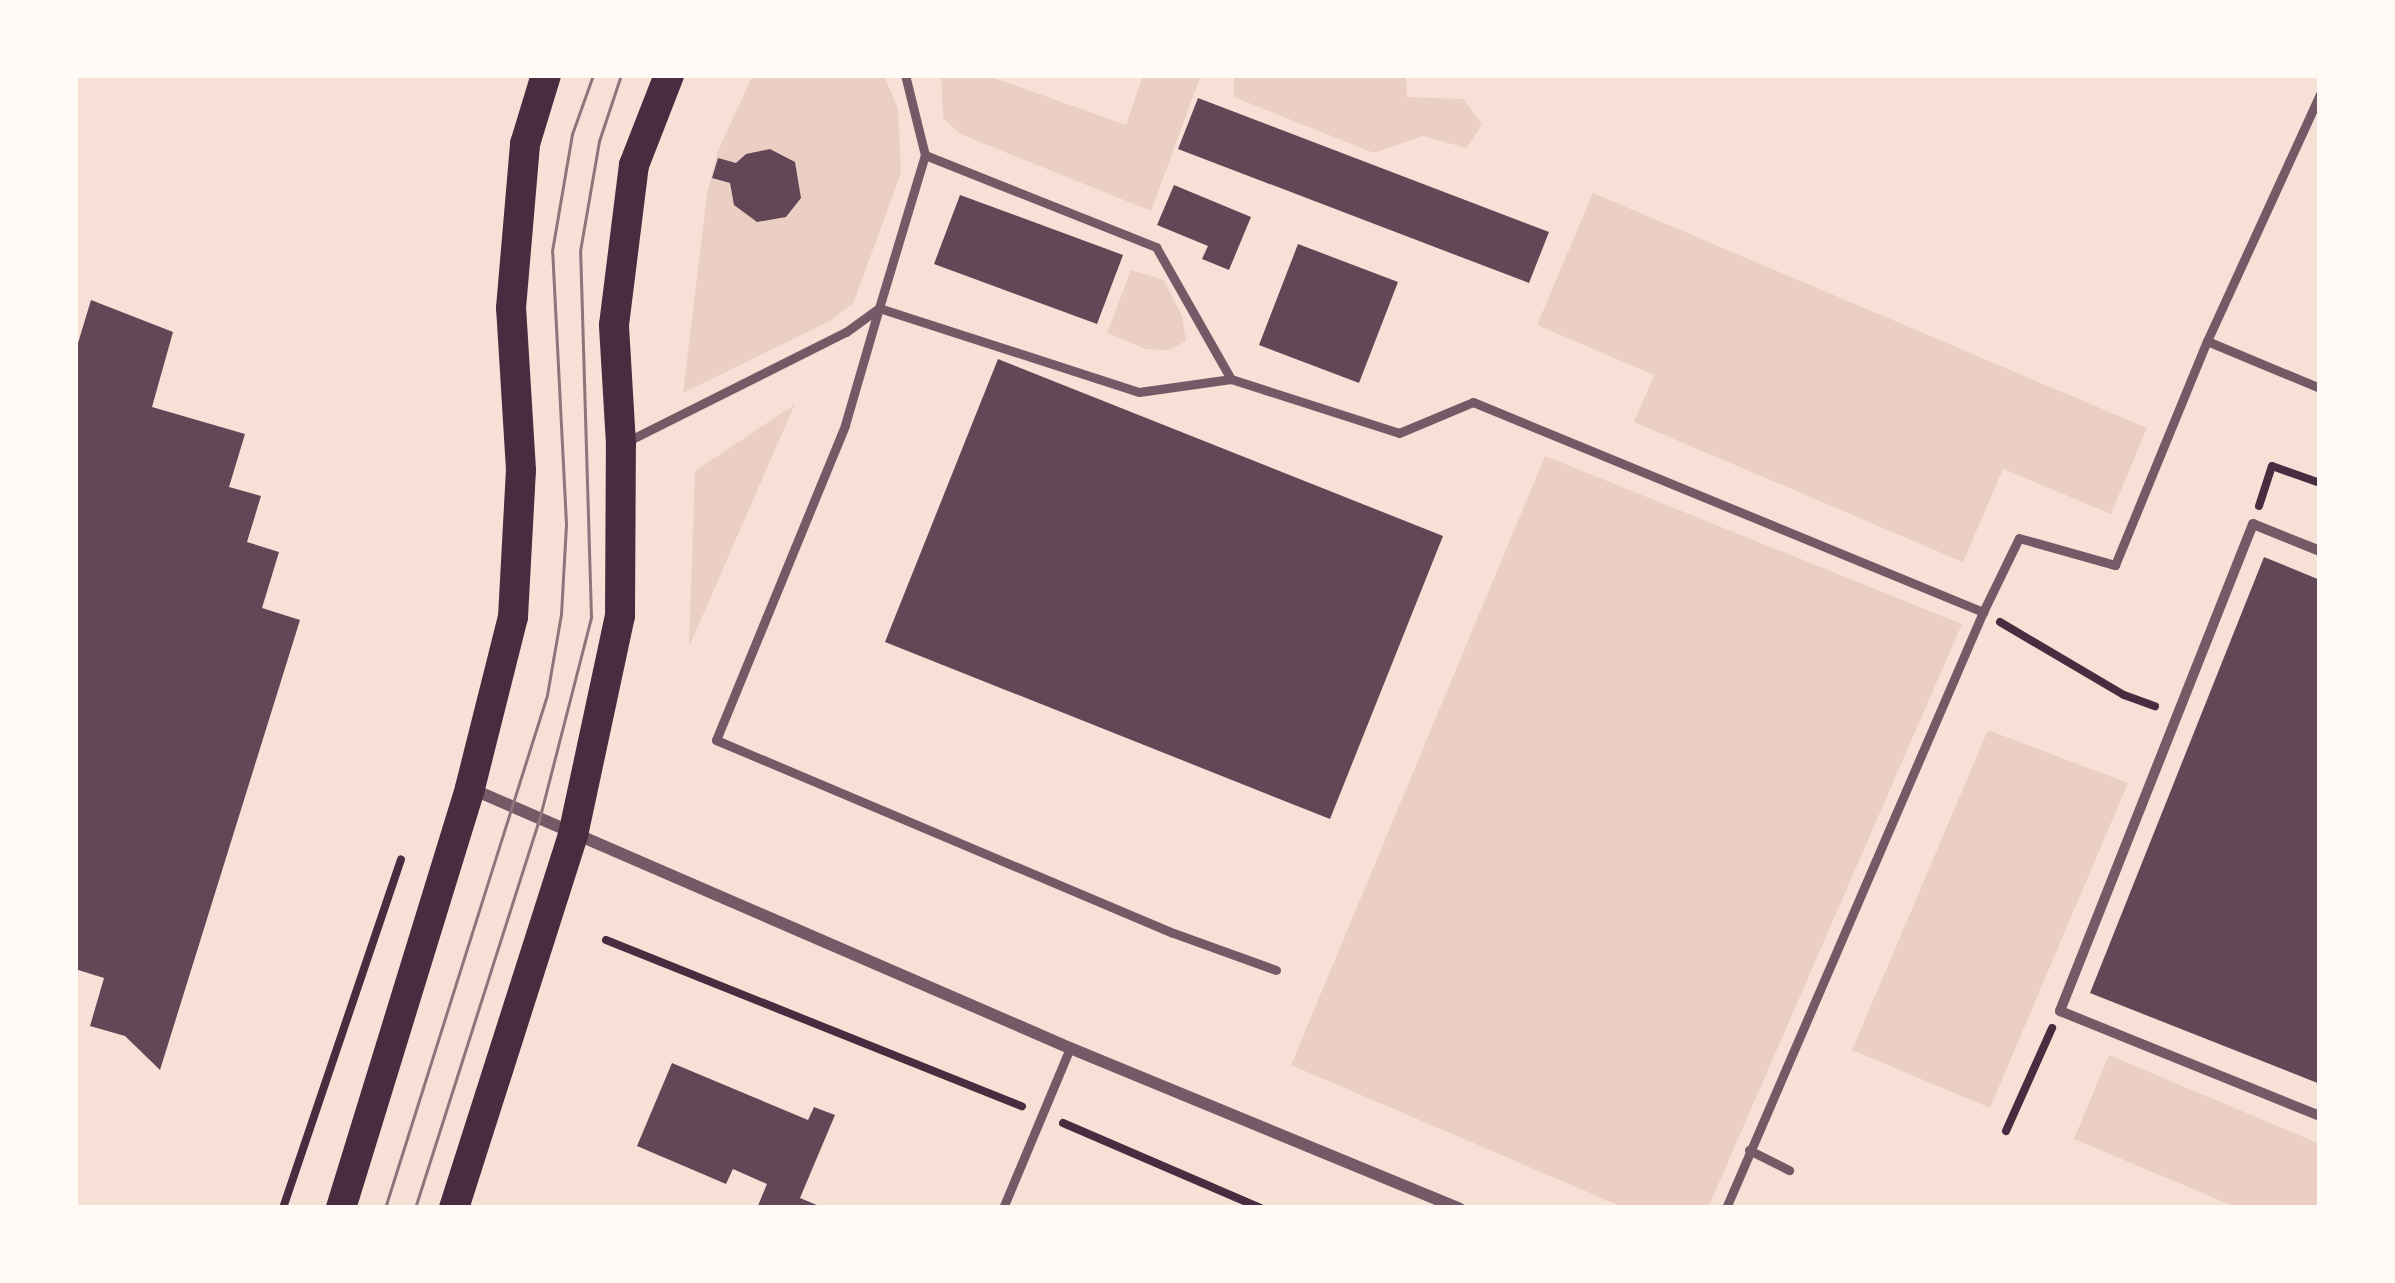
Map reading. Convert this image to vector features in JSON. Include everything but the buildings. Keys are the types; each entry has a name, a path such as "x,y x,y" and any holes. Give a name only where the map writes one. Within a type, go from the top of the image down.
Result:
{"main road":[{"path":"341,1208 470,788 513,617 521,470 511,308 525,144 546,75"},
{"path":"454,1208 573,835 620,616 621,444 614,325 634,165 669,75"}],"street":[{"path":"2320,550 2253,524 2060,1011 2320,1116"},
{"path":"470,788 1070,1048 1459,1208"}],"lane":[{"path":"905,75 925,154 844,424 716,740 1173,933 1276,970"},
{"path":"1726,1208 2019,538 2115,565 2207,341 2320,94"},
{"path":"925,154 1156,247 1231,379"},
{"path":"621,444 845,332 879,308"},
{"path":"879,308 1138,392 1231,379 1399,433 1473,402 1983,612"},
{"path":"2207,341 2320,388"},
{"path":"1003,1208 1070,1048"},
{"path":"1749,1150 1789,1171"}],"path":[{"path":"2253,524 2272,466 2320,483"},
{"path":"1983,612 2124,695 2179,712"},
{"path":"284,1208 401,859"},
{"path":"606,940 1039,1113 1261,1208"},
{"path":"2006,1131 2060,1011"}],"shaded area":[{"path":"753,75 884,75 898,109 901,173 853,304 830,321 683,393 707,195 717,153"},
{"path":"941,75 986,75 1126,125 1143,75 1201,75 1151,211 960,134 943,118"},
{"path":"1234,75 1406,75 1407,97 1464,99 1482,125 1466,148 1423,136 1374,153 1234,97"},
{"path":"1593,193 2147,428 2111,514 2003,469 1963,562 1634,422 1654,375 1537,325"},
{"path":"1131,270 1164,280 1182,316 1186,341 1169,350 1145,349 1107,333"},
{"path":"794,406 689,647 695,471"},
{"path":"1545,456 1962,624 1708,1208 1625,1208 1291,1065"},
{"path":"1988,730 2128,783 1990,1108 1852,1050"},
{"path":"2109,1055 2320,1144 2320,1208 2238,1208 2074,1139"}],"tram line":[{"path":"385,1208 547,695 561,614 566,524 552,251 572,134 593,75"},
{"path":"415,1208 539,820 591,617 580,251 599,141 621,75"}]}
